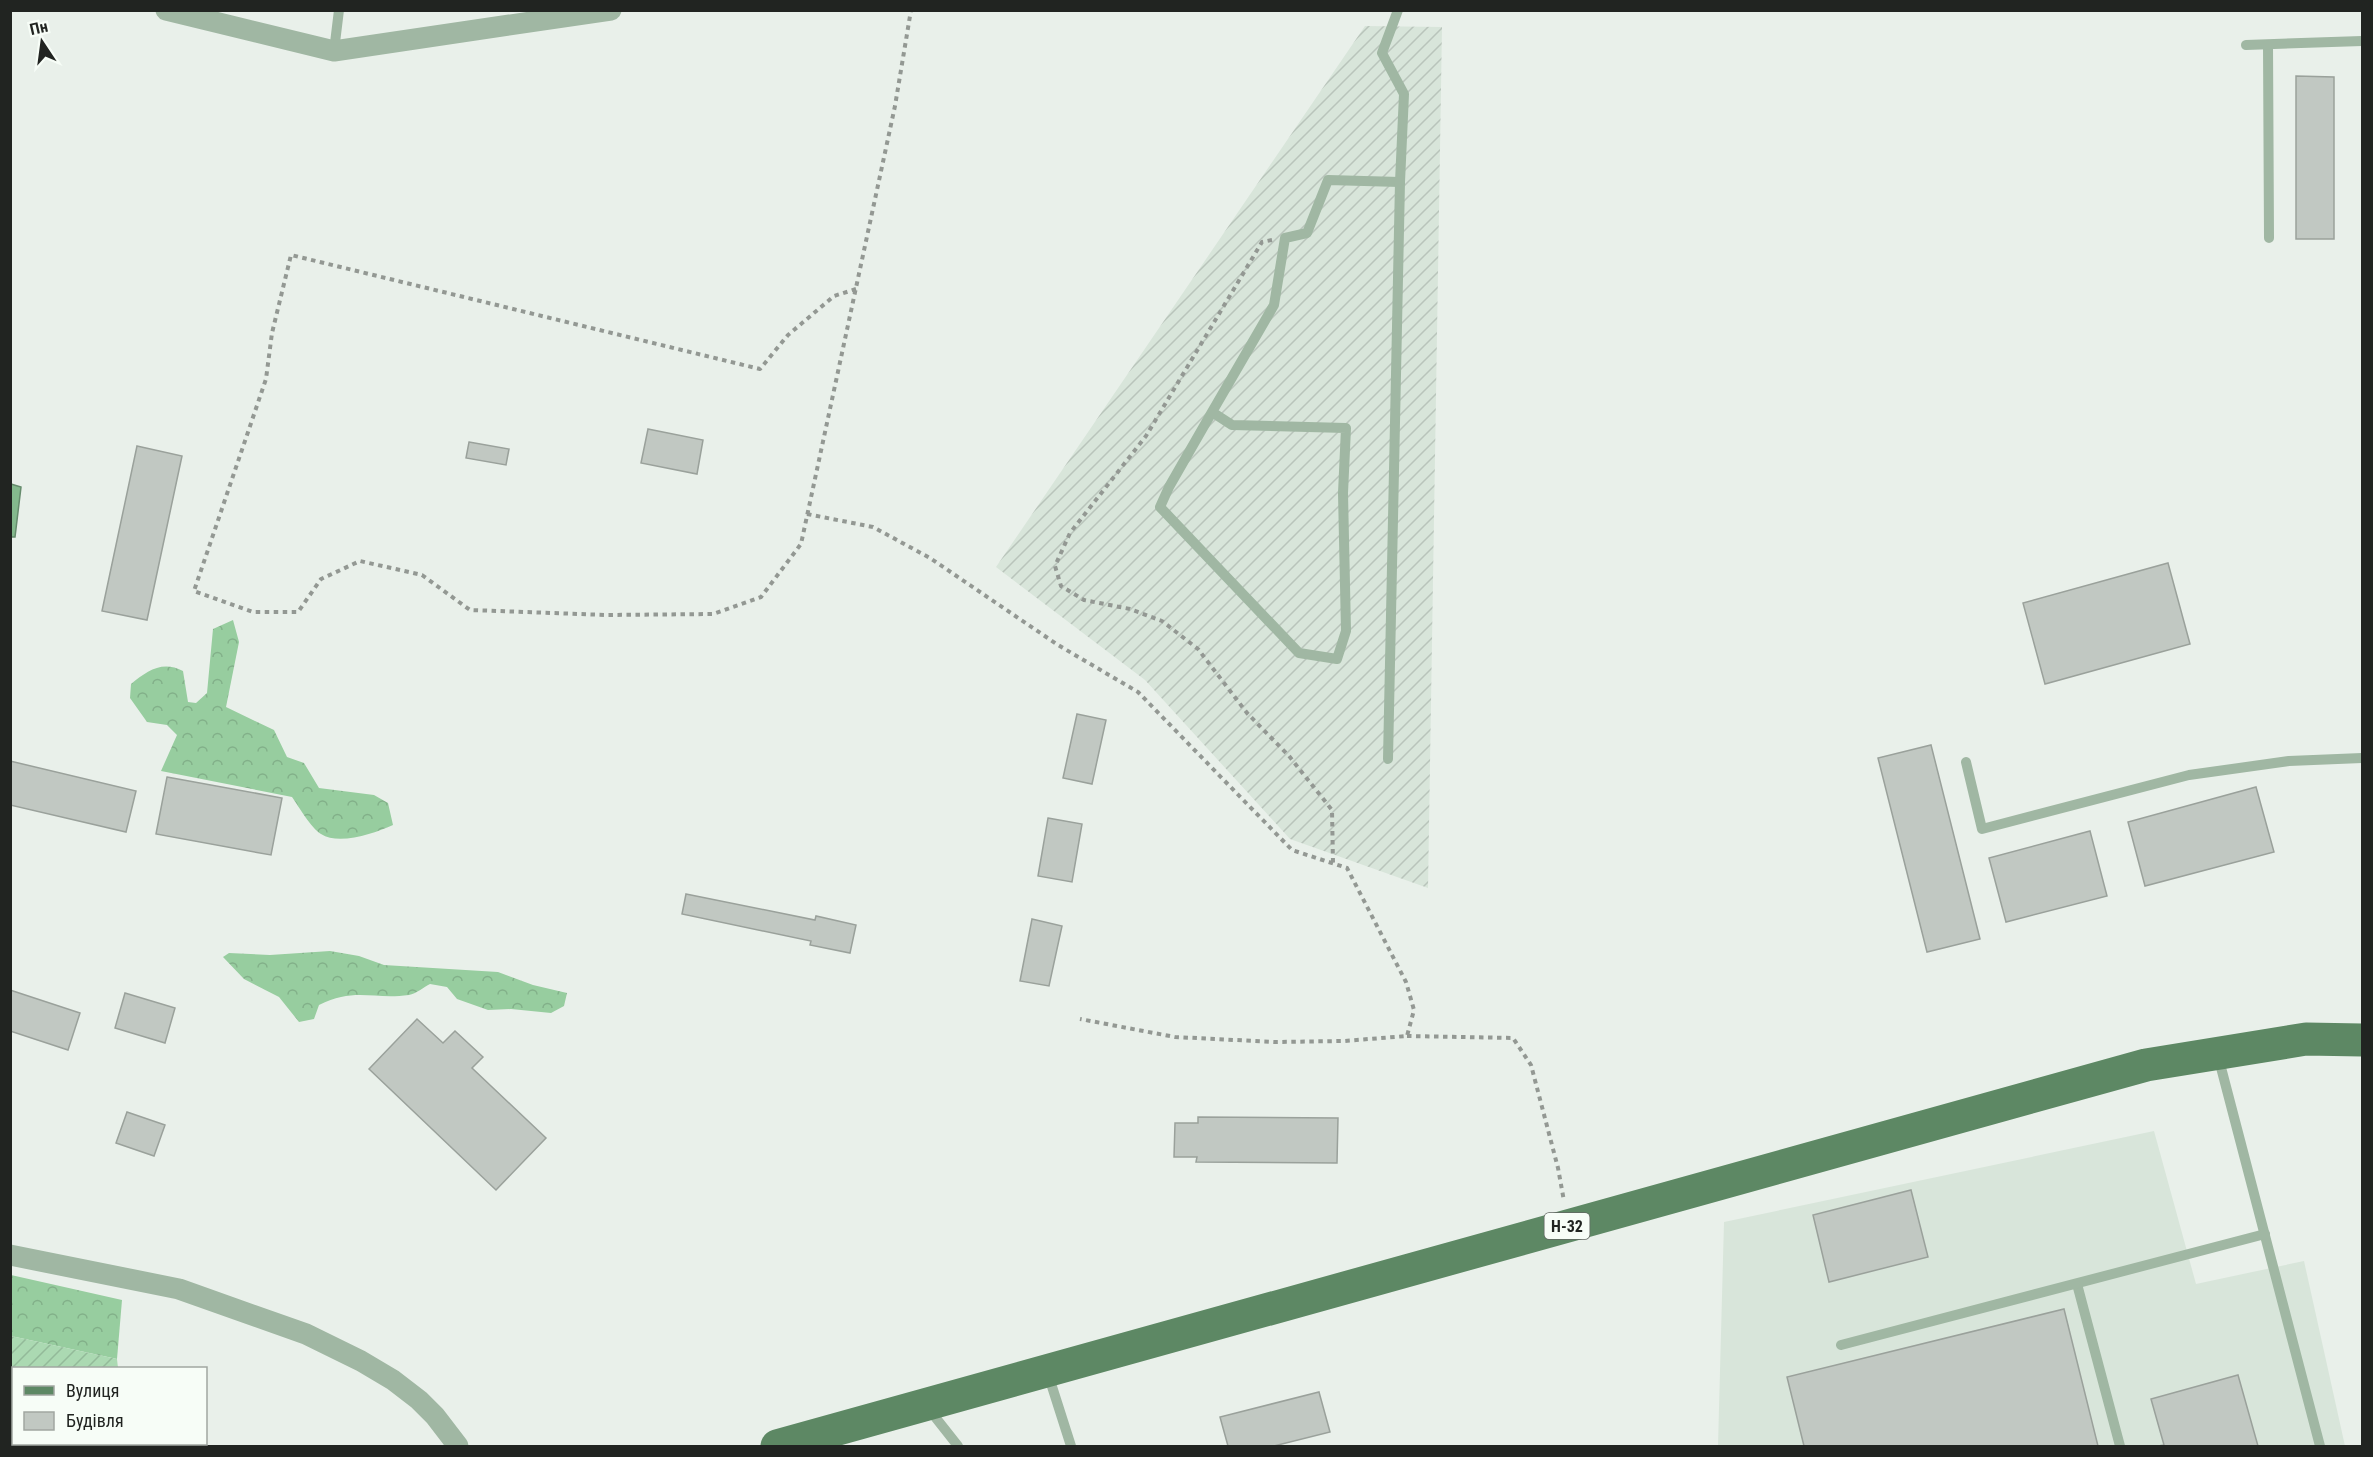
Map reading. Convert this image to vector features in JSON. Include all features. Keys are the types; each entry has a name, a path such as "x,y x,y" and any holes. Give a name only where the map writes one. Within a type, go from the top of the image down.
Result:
{"main road":[{"name":"Н-32","path":"777,1446 2146,1065 2306,1039 2362,1040"}],"street":[{"path":"166,10 334,51 611,10"},
{"path":"10,1255 180,1289 306,1334 361,1361 393,1380 435,1416 458,1446"}],"lane":[{"path":"334,51 339,10"},
{"path":"1388,759 1400,182 1404,94 1382,53 1398,10"},
{"path":"2246,45 2362,41"},
{"path":"2268,45 2269,238"},
{"path":"1212,412 1232,425 1346,428 1344,493 1346,631 1337,659 1299,653 1160,507 1169,487 1212,412 1274,305 1285,238 1307,233 1328,180 1400,182"},
{"path":"1966,762 1982,829 2189,775 2289,762 2362,758"},
{"path":"2218,1053 2320,1446"},
{"path":"1841,1344 2265,1234"},
{"path":"2077,1284 2120,1446"},
{"path":"1047,1371 1071,1446"},
{"path":"926,1405 958,1446"}],"path":[{"path":"856,289 834,296 788,336 760,369 291,255 272,333 266,379 194,591 253,612 298,612 321,579 360,561 422,575 470,610 607,615 713,614 761,597 801,544 807,514 856,289 895,106 911,10"},
{"path":"807,514 873,527 930,558 1058,645 1138,692 1292,850 1347,868 1406,982 1414,1010 1407,1036"},
{"path":"1080,1019 1175,1038 1275,1042 1344,1041 1407,1036 1513,1038 1531,1065 1558,1168 1568,1226"}],"shaded area":[{"path":"1365,26 1442,27 1428,888 1290,839 1145,680 996,567"},
{"path":"11,484 21,487 15,537 11,537"},
{"path":"2154,1131 2196,1284 2304,1261 2345,1446 1718,1446 1724,1222"},
{"path":"11,1336 117,1359 118,1367 12,1367 12,1445 121,1446 11,1446"}],"green space":[{"path":"233,620 239,642 226,707 274,730 287,757 304,763 319,788 374,795 388,803 393,825 357,837 337,839 321,834 313,827 292,797 161,771 177,735 167,725 147,722 130,698 131,684 155,668 175,668 183,671 188,702 196,703 207,693 213,629"},
{"path":"330,951 359,956 384,965 498,972 533,985 567,993 564,1006 551,1013 511,1009 488,1010 457,999 447,987 430,984 409,995 354,995 332,1000 319,1005 314,1019 299,1022 279,997 244,979 223,957 229,953 270,955"},
{"path":"11,1275 122,1300 117,1359 11,1336"}],"building":[{"path":"2296,76 2334,77 2334,239 2296,239"},
{"path":"648,429 703,440 697,474 641,463"},
{"path":"469,442 509,449 506,465 466,458"},
{"path":"137,446 182,456 147,620 102,611"},
{"path":"2168,563 2190,644 2045,684 2023,603"},
{"path":"1077,714 1106,720 1092,784 1063,778"},
{"path":"1931,745 1980,939 1927,952 1878,758"},
{"path":"10,761 136,791 126,832 10,805"},
{"path":"167,777 282,798 271,855 156,834"},
{"path":"2256,787 2274,852 2145,886 2128,822"},
{"path":"1048,818 1082,824 1072,882 1038,876"},
{"path":"2090,831 2107,896 2006,922 1989,858"},
{"path":"686,894 815,920 816,916 856,925 850,953 810,945 811,941 682,914"},
{"path":"1032,919 1062,926 1049,986 1020,981"},
{"path":"10,990 80,1013 68,1050 10,1031"},
{"path":"125,993 175,1008 165,1043 115,1028"},
{"path":"417,1019 443,1043 455,1031 483,1057 472,1068 546,1138 496,1190 369,1069"},
{"path":"127,1112 165,1125 154,1156 116,1143"},
{"path":"1198,1117 1338,1118 1337,1163 1196,1162 1197,1157 1174,1157 1175,1123 1198,1123"},
{"path":"1911,1190 1928,1257 1829,1282 1813,1215"},
{"path":"2064,1309 2098,1446 1804,1446 1787,1377"},
{"path":"2238,1375 2258,1446 2158,1446 2164,1445 2151,1399"},
{"path":"1319,1392 1330,1432 1274,1446 1228,1446 1220,1417"}]}
